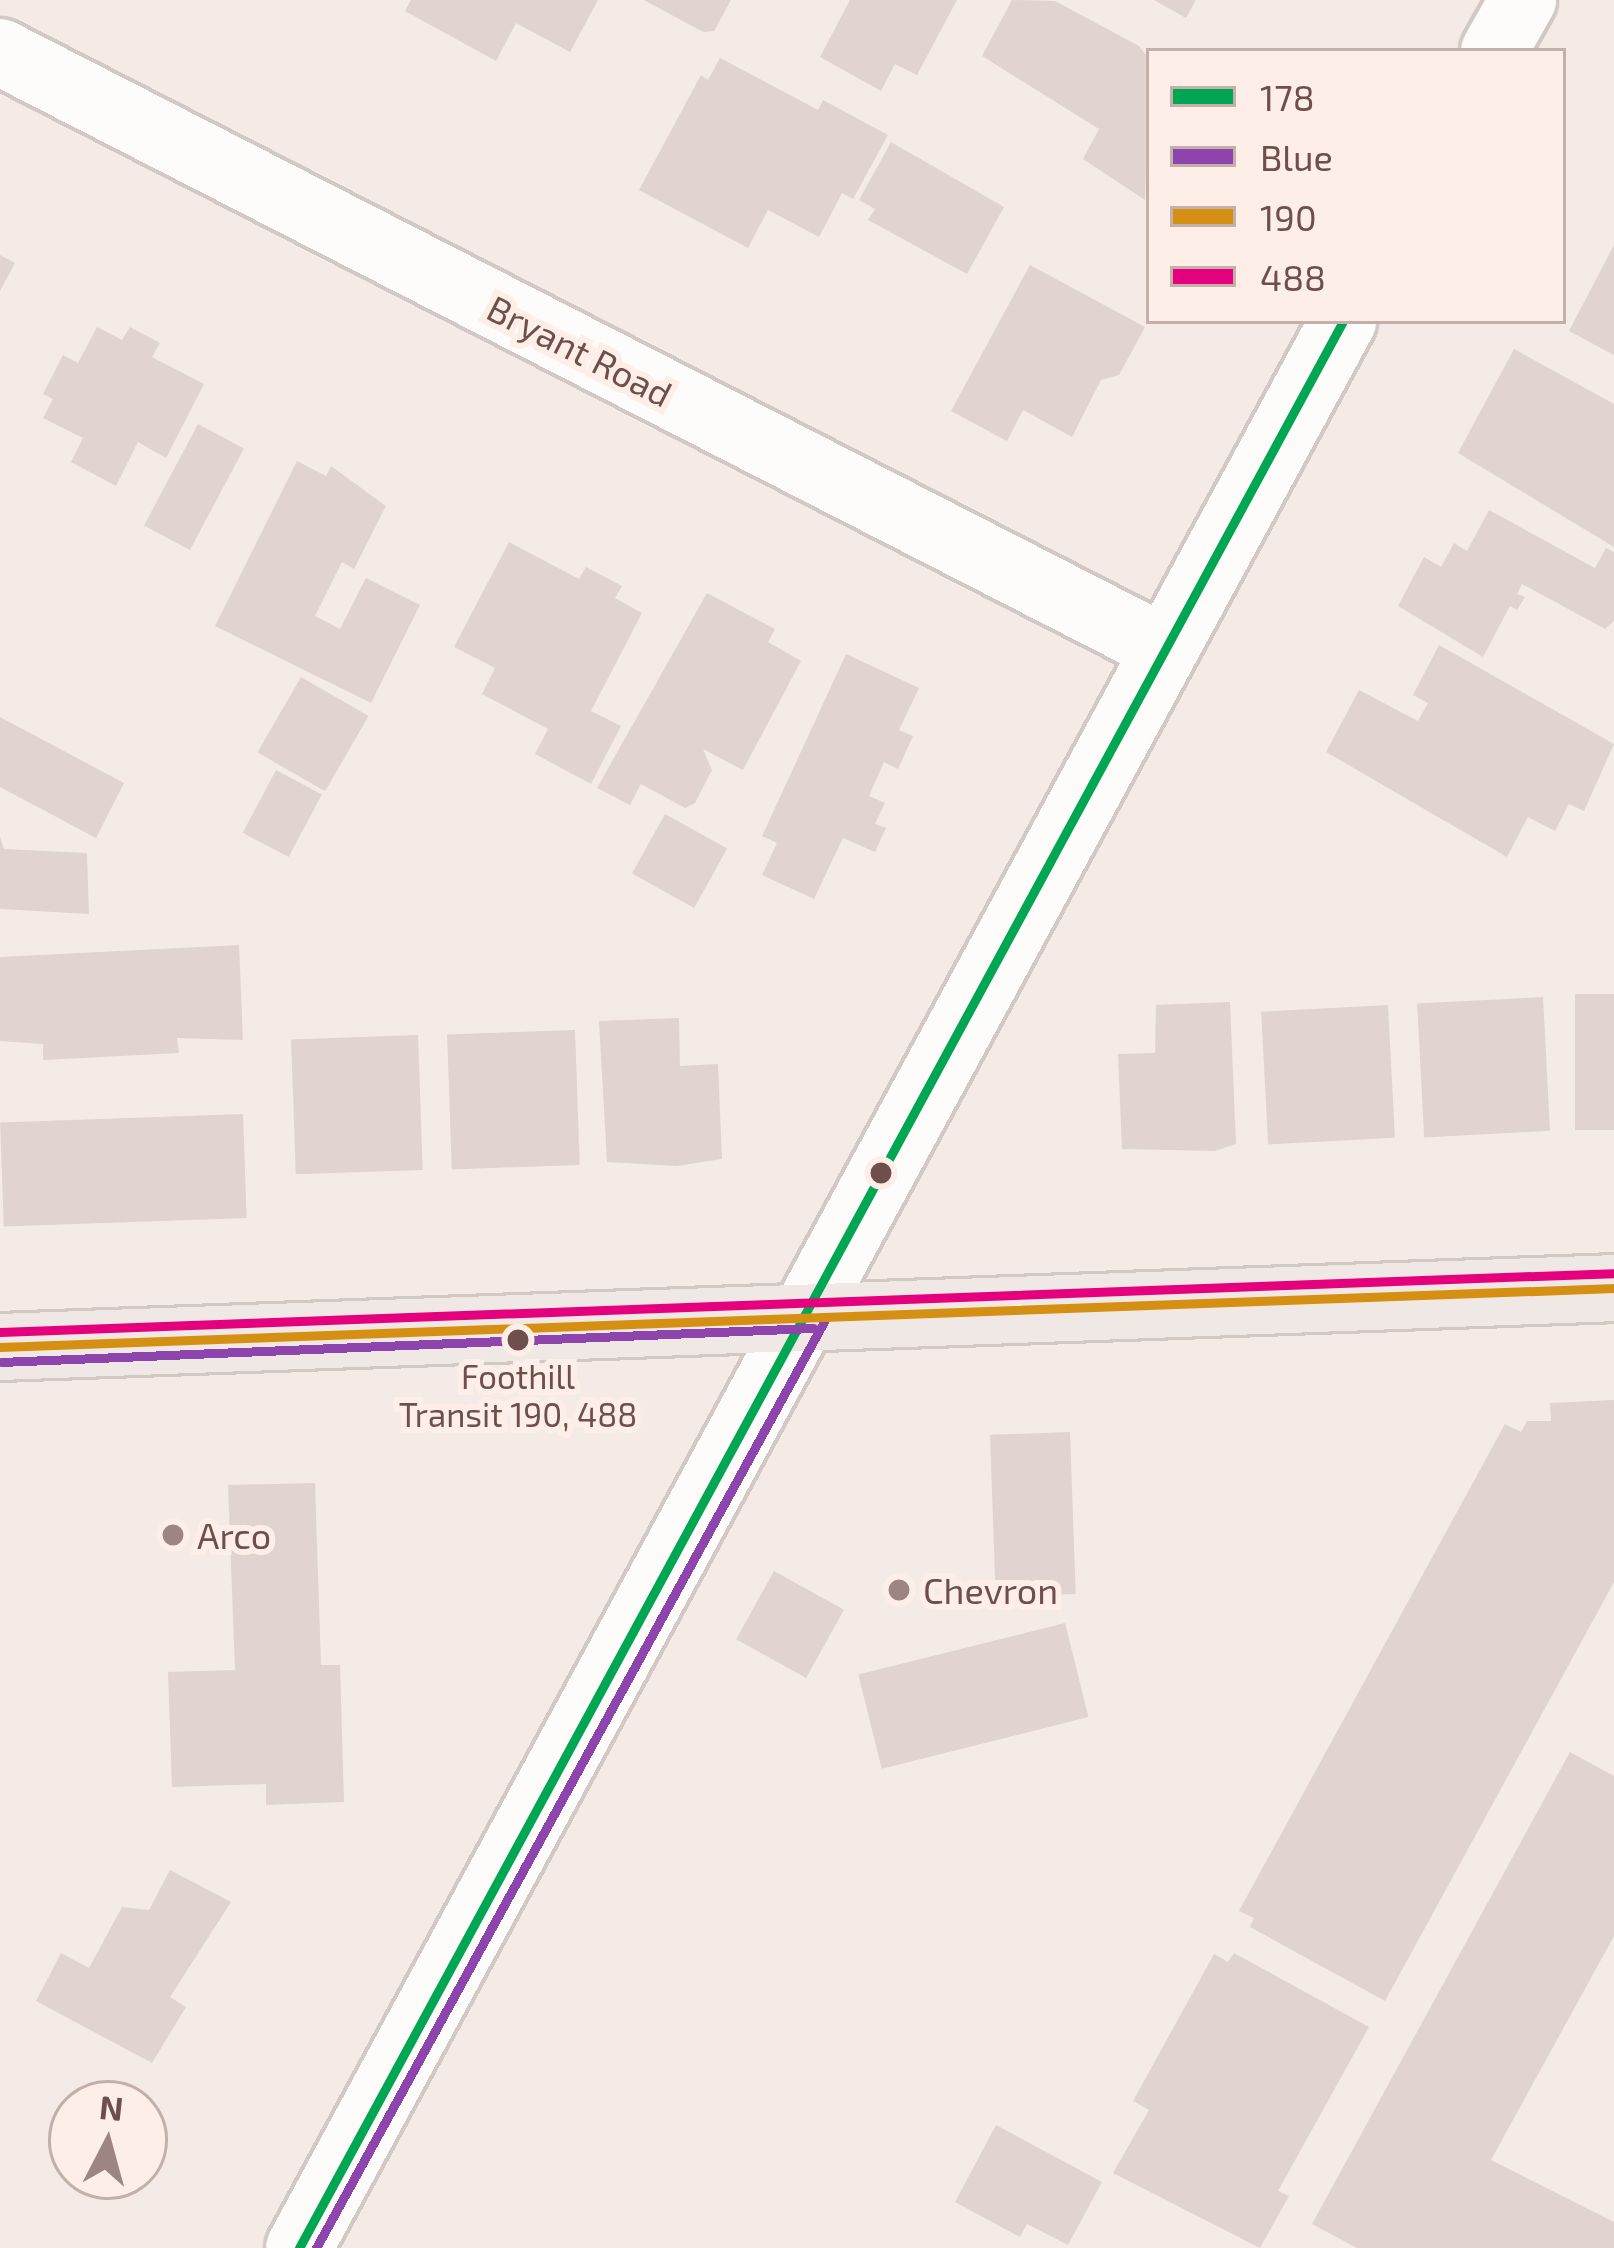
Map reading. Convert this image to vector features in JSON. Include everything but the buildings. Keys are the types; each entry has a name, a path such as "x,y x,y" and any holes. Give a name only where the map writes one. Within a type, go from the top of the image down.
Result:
{"main road":[{"path":"0,1347 812,1313 1614,1288"}],"street":[{"path":"1496,48 1522,0"},
{"name":"Bryant Road","path":"0,52 1161,647"},
{"path":"299,2248 812,1313 1161,647 1341,324"}],"transit line":[{"name":"178","path":"299,2248 1341,324"},
{"name":"488","path":"0,1332 1613,1273"},
{"name":"190","path":"0,1347 1614,1288"},
{"name":"Blue","path":"316,2248 825,1320"},
{"name":"Blue","path":"1,1362 813,1328"}],"place":[{"name":"Foothill Transit 190, 488","path":"518,1340"},
{"name":"Arco","path":"173,1535"},
{"name":"Chevron","path":"899,1590"}]}
